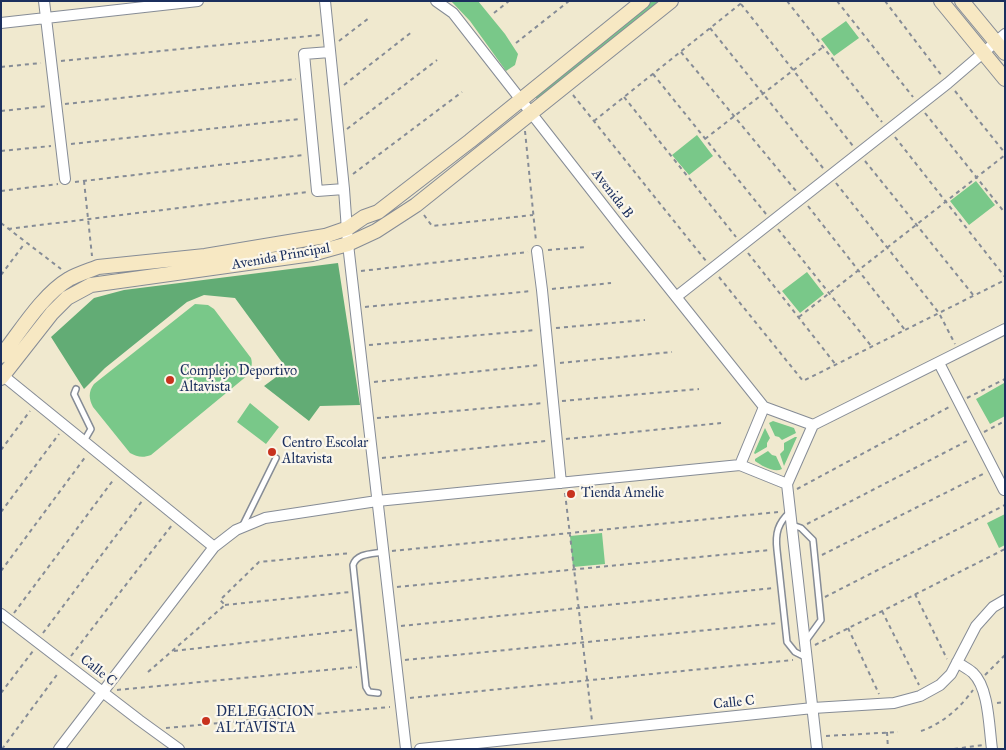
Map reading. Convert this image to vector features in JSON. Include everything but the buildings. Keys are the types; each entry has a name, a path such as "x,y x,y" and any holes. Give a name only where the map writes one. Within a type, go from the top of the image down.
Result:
{"street":[{"path":"44,1 61,145 68,182"},
{"path":"1,23 198,1"},
{"path":"325,1 359,346 406,749"},
{"name":"Avenida B","path":"436,1 453,13 520,99 528,117 764,407"},
{"name":"Avenida Principal","path":"1,356 44,301 58,287 72,278 98,267 205,256 325,236 348,228 364,217 378,212 393,202 643,1"},
{"name":"Avenida Principal","path":"2,376 52,313 67,298 91,285 312,254 348,244 376,231 416,205 671,1"},
{"path":"941,1 1005,79"},
{"path":"676,297 948,83 984,52 1002,43 962,1"},
{"path":"330,51 304,54 313,154 317,191 344,186"},
{"path":"537,251 562,483"},
{"path":"817,749 806,650 796,527 790,511 788,489 813,425 1005,329"},
{"path":"939,363 1004,490"},
{"path":"2,376 214,547"},
{"path":"740,465 764,407 813,425"},
{"path":"59,749 214,547 242,528 265,518 377,501 740,465 788,489"},
{"name":"Calle C","path":"420,749 813,708 894,703 924,694 940,685 955,666 976,626 993,607 1005,600"},
{"name":"Calle C","path":"5,617 178,749"},
{"path":"955,666 974,674 979,682 985,697 991,746"}],"lane":[{"path":"76,389 74,394 91,429 88,445"},
{"path":"242,528 276,458"},
{"path":"790,511 781,520 777,528 776,540 788,642 795,652 806,650 821,620 813,540 796,527"},
{"path":"378,693 369,692 366,687 353,565 358,556 383,552"}],"path":[{"path":"494,13 509,1"},
{"path":"516,43 569,1"},
{"path":"594,121 744,1"},
{"path":"566,86 803,381 974,296 1005,278 786,1"},
{"path":"837,1 1005,213"},
{"path":"799,317 1005,154 885,1"},
{"path":"741,4 974,296"},
{"path":"330,51 369,18"},
{"path":"710,28 939,313 959,352"},
{"path":"334,93 413,31"},
{"path":"1,67 328,34"},
{"path":"705,139 823,47"},
{"path":"681,52 802,198 905,330"},
{"path":"339,136 437,60"},
{"path":"653,74 872,347"},
{"path":"1,111 306,78"},
{"path":"344,186 462,92"},
{"path":"624,96 836,365"},
{"path":"528,117 533,215 537,251"},
{"path":"1,151 310,118"},
{"path":"1,191 313,154"},
{"path":"84,181 93,269"},
{"path":"8,229 317,191"},
{"path":"416,205 432,226 533,215"},
{"path":"1,223 72,278"},
{"path":"1,275 26,242"},
{"path":"352,273 586,247"},
{"path":"355,308 611,283"},
{"path":"359,346 646,320"},
{"path":"364,383 672,352"},
{"path":"788,489 1005,379"},
{"path":"368,419 699,389"},
{"path":"1,450 36,403"},
{"path":"796,527 1005,421"},
{"path":"1,512 65,426"},
{"path":"1,572 88,445"},
{"path":"815,559 993,468"},
{"path":"5,617 120,471"},
{"path":"562,483 570,533 593,731"},
{"path":"1,693 148,493"},
{"path":"818,600 1005,505"},
{"path":"383,552 790,511"},
{"path":"2,749 65,663 178,517"},
{"path":"151,729 587,680 806,650 1005,549"},
{"path":"387,588 777,550"},
{"path":"226,605 220,600 259,562 351,552 358,556"},
{"path":"391,627 781,587"},
{"path":"148,672 226,605 356,592"},
{"path":"916,594 955,666"},
{"path":"882,611 924,694"},
{"path":"395,661 785,622"},
{"path":"848,628 884,704"},
{"path":"172,651 360,629"},
{"path":"921,731 930,728 957,709 1005,655"},
{"path":"102,692 364,666"},
{"path":"887,732 888,749"},
{"path":"816,737 898,732"},
{"path":"954,749 991,746"}],"green space":[{"path":"451,1 478,1 505,34 518,54 515,65 506,71 470,21"},
{"path":"650,1 665,1 538,100 534,96 536,91"},
{"path":"846,21 859,38 834,56 821,39"},
{"path":"697,135 713,156 689,175 672,155"},
{"path":"976,181 995,205 969,225 950,201"},
{"path":"338,263 360,405 320,406 309,421 264,386 287,369 235,298 204,295 187,302 105,368 84,389 51,337 94,298 124,290"},
{"path":"807,272 824,294 800,313 782,291"},
{"name":"Complejo Deportivo Altavista","path":"195,304 208,305 214,309 251,358 252,365 248,375 151,455 143,457 130,453 93,407 90,398 91,390 94,384"},
{"path":"1004,383 1005,416 990,424 976,399"},
{"path":"250,403 279,427 266,444 237,422"},
{"path":"773,421 794,428 796,433 782,440 775,436 769,423"},
{"path":"765,428 770,438 767,447 755,454 754,453"},
{"path":"797,437 784,466 780,454 784,450 784,443"},
{"path":"768,451 776,456 782,469 772,470 755,461 755,459"},
{"path":"1005,514 1005,545 999,548 987,523"},
{"path":"602,533 605,564 573,567 570,536"}],"place":[{"name":"Complejo Deportivo Altavista","path":"170,380"},
{"name":"Centro Escolar Altavista","path":"272,452"},
{"name":"Tienda Amelie","path":"571,494"},
{"name":"DELEGACION ALTAVISTA","path":"206,721"}]}
